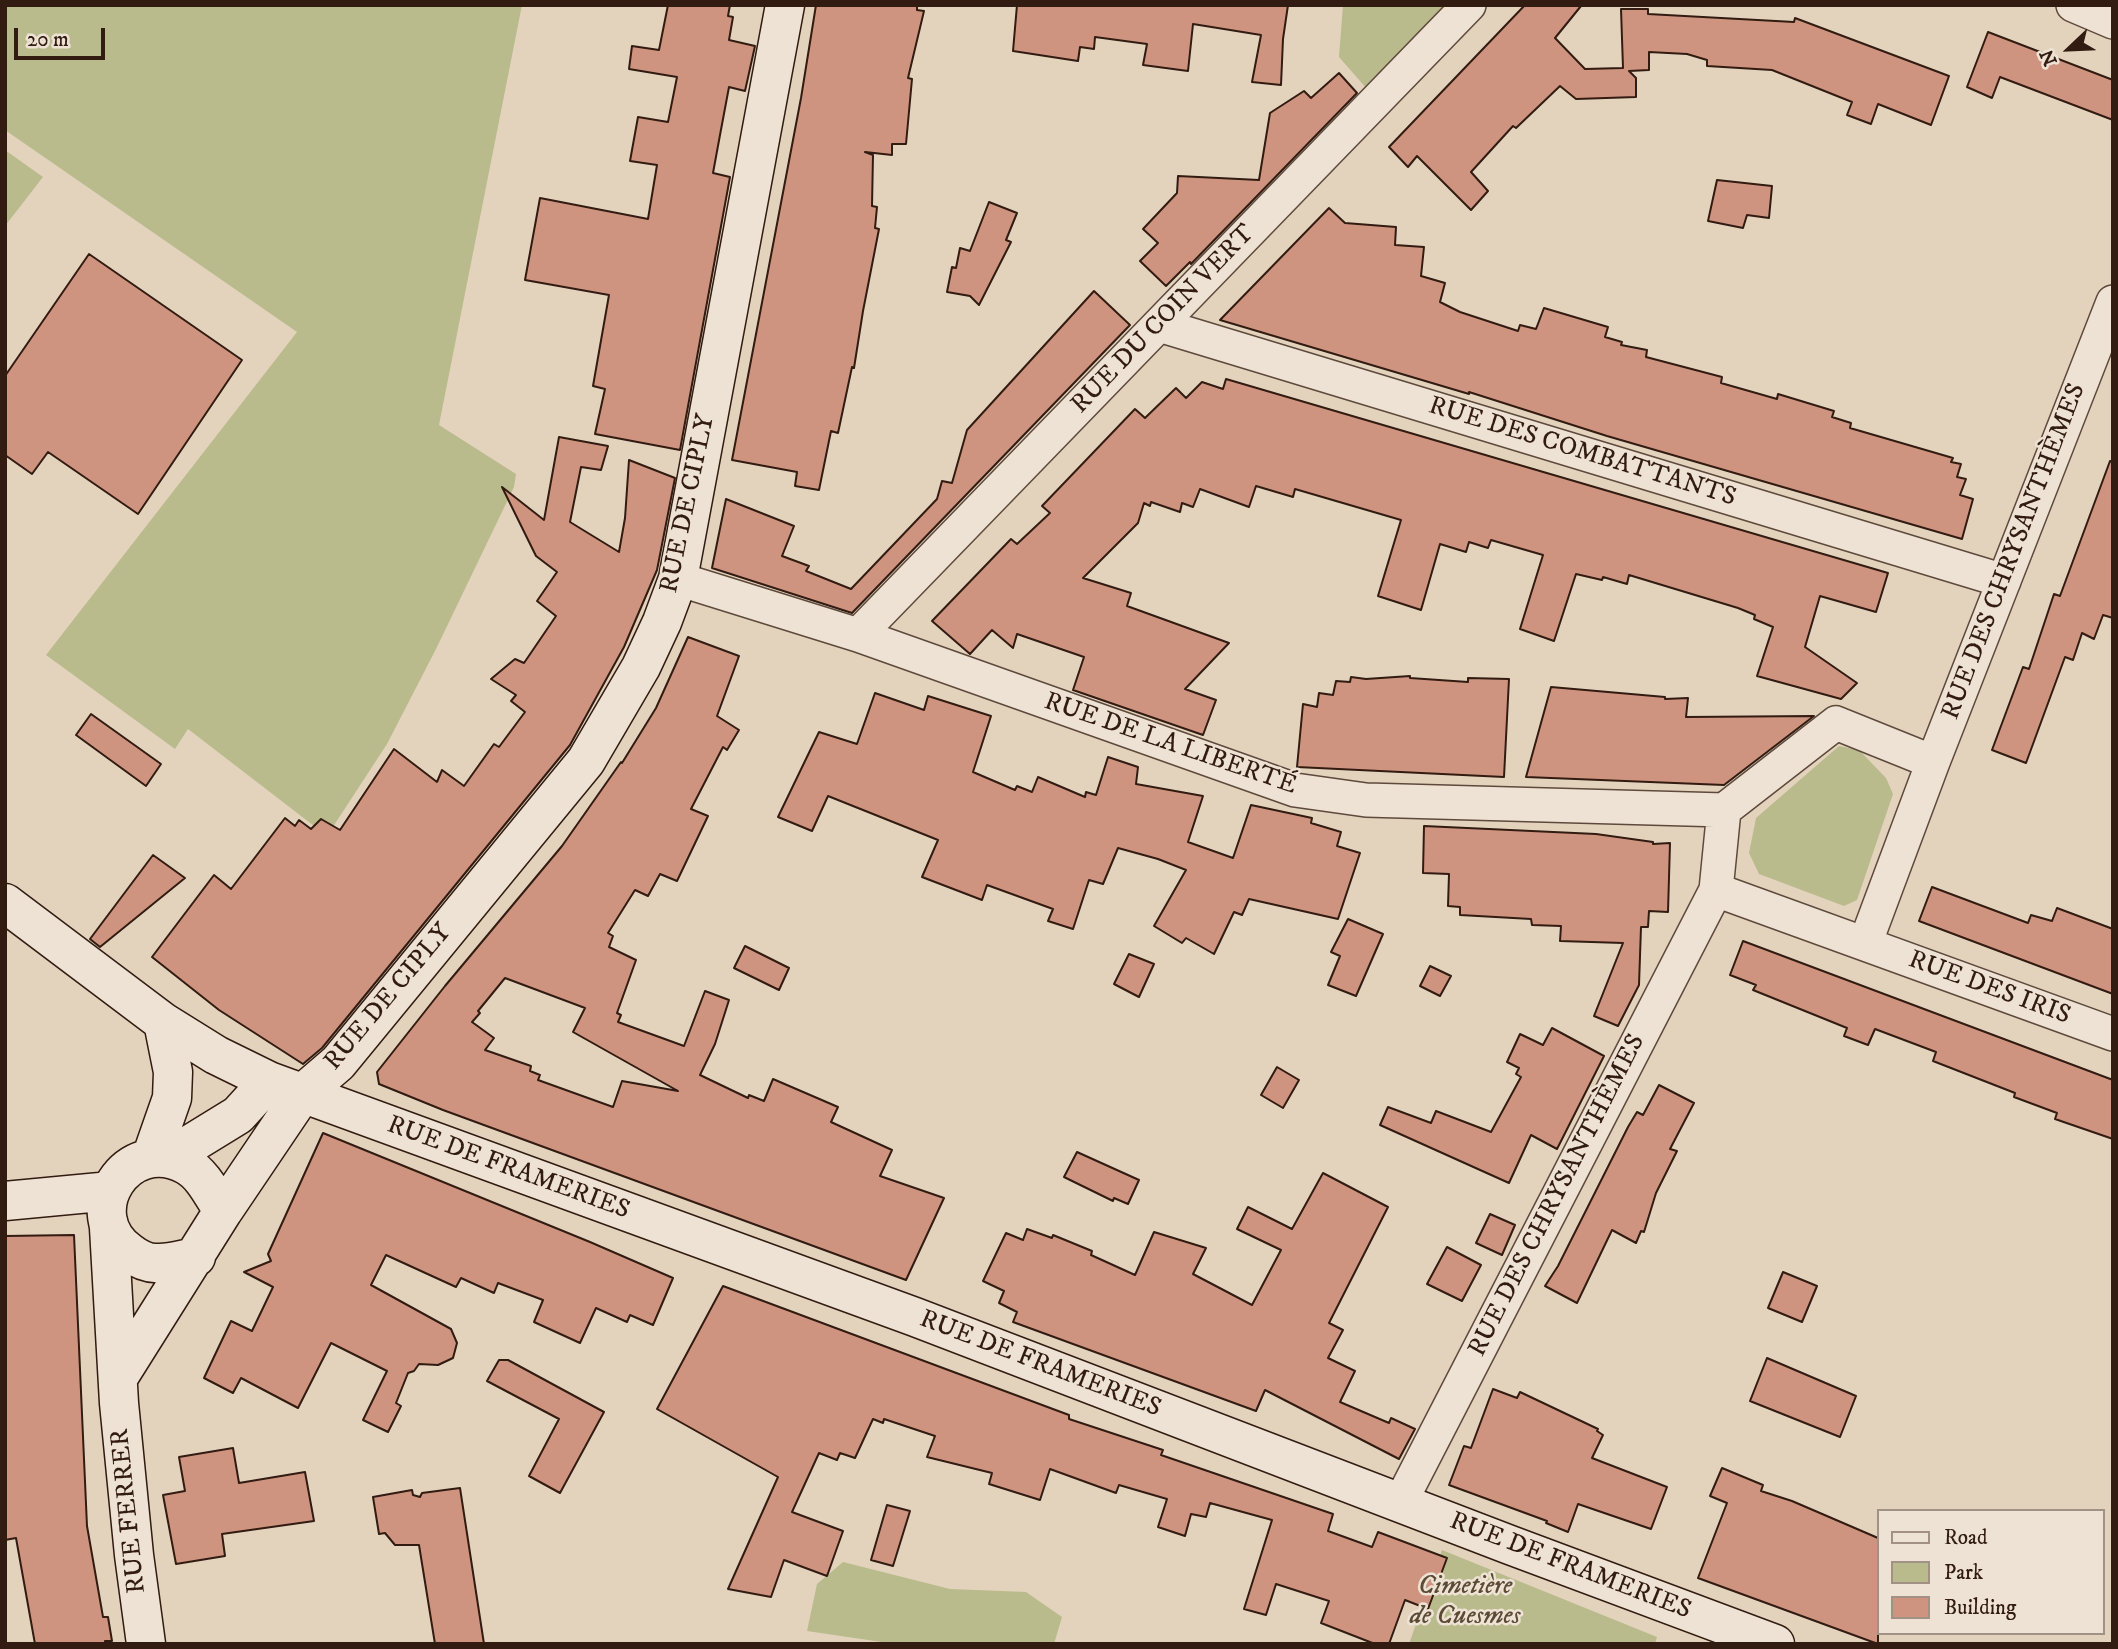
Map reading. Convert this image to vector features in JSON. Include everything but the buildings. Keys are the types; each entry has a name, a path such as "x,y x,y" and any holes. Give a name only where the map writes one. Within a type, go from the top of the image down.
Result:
{"street":[{"name":"RUE DE CIPLY","path":"285,1088 338,1063 586,761 641,667 662,622 678,579 785,5"},
{"name":"RUE DU COIN VERT","path":"858,635 1469,5"},
{"path":"2073,5 2113,22"},
{"name":"RUE DES CHRYSANTHÈMES","path":"1865,944 1933,762 2113,302"},
{"name":"RUE DES COMBATTANTS","path":"1159,325 2004,581"},
{"name":"RUE DE LA LIBERTÉ","path":"678,579 858,635 1296,790 1366,800 1724,810"},
{"path":"1724,810 1836,723 1933,762"},
{"name":"RUE DES CHRYSANTHÈMES","path":"1400,1503 1716,890 1724,810"},
{"path":"1716,890 1865,944"},
{"name":"RUE DE FRAMERIES","path":"5,903 163,1022 216,1055 285,1088 915,1317 1775,1644"},
{"name":"RUE DES IRIS","path":"1865,944 2113,1034"},
{"path":"160,1158 172,1098 173,1072 163,1022"},
{"path":"196,1257 158,1264 140,1260 118,1245 110,1210 121,1173 133,1164 160,1158 285,1088"},
{"path":"118,1378 223,1211 285,1088"},
{"path":"160,1158 188,1166 202,1178 223,1211"},
{"path":"5,1200 110,1210"},
{"name":"RUE FERRER","path":"110,1210 118,1378 134,1555 146,1644"}],"green space":[{"path":"5,5 522,5 439,425 516,474 514,487 387,744 327,836 188,729 175,749 46,655 297,332 5,130"},
{"path":"1343,5 1452,5 1367,89 1339,57"},
{"path":"5,150 43,177 5,226"},
{"path":"1839,746 1859,750 1886,778 1893,794 1857,900 1844,906 1759,874 1749,853 1756,818"},
{"name":"Cimetière de Cuesmes","path":"1442,1550 1657,1637 1655,1644 1409,1644"},
{"path":"843,1562 950,1589 1026,1592 1062,1617 1054,1644 895,1644 807,1631 817,1584"}]}
